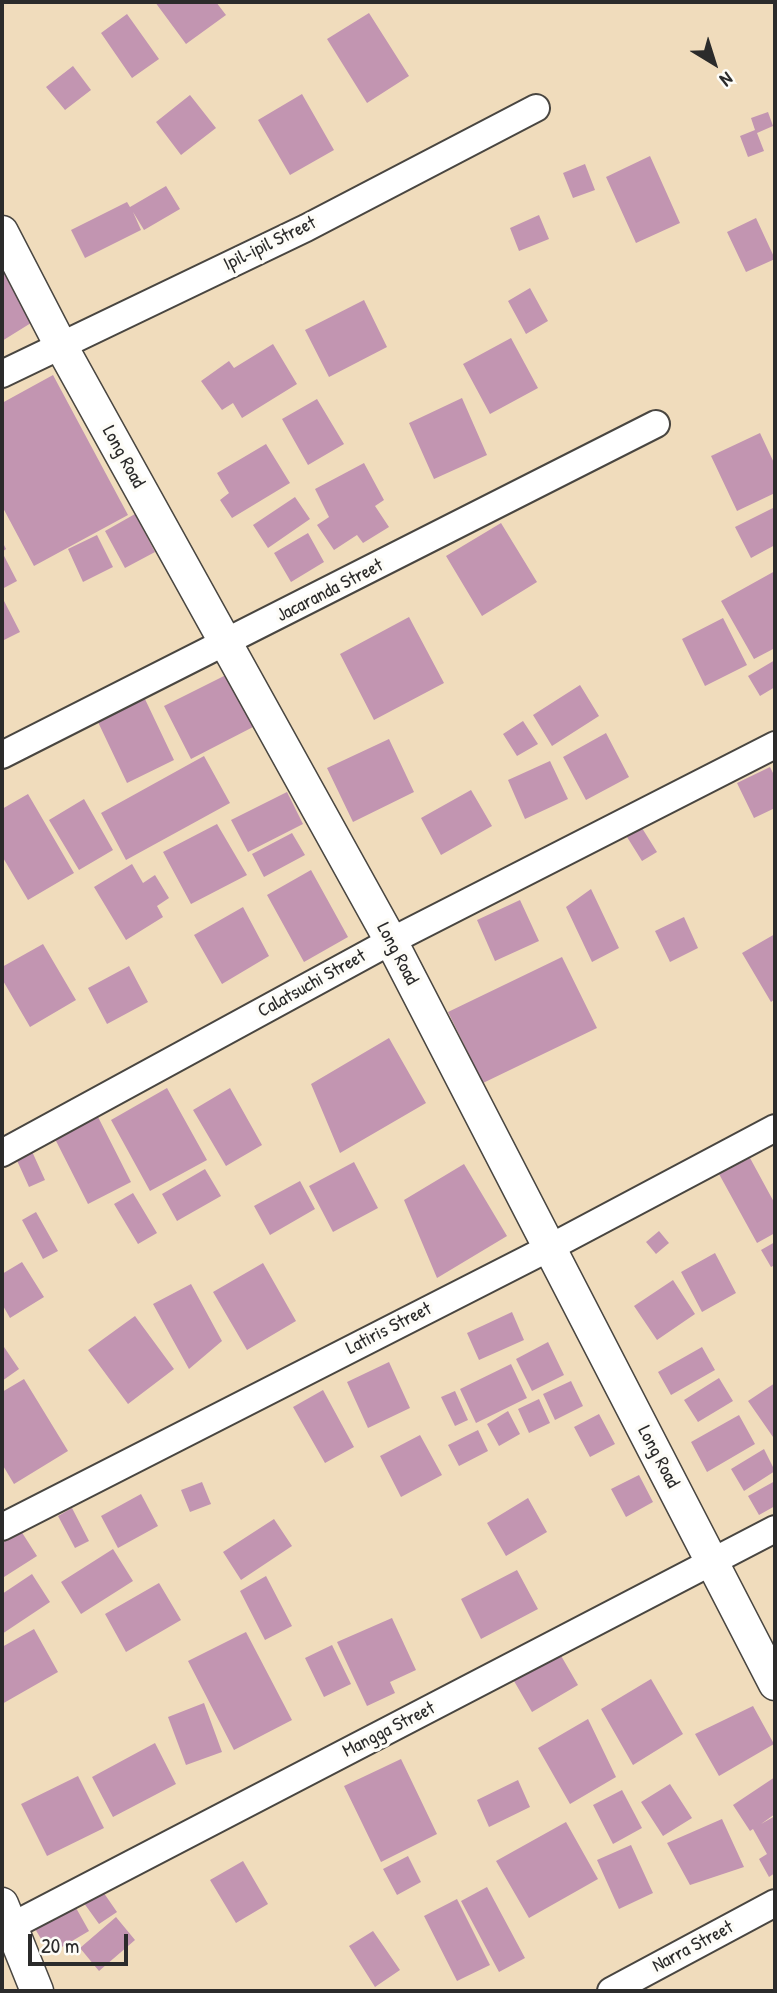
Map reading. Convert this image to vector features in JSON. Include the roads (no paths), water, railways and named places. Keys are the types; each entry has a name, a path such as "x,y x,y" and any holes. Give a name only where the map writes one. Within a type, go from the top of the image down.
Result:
{"street":[{"name":"Ipil-ipil Street","path":"2,374 306,228 536,108"},
{"name":"Long Road","path":"2,232 60,344 391,942 775,1684"},
{"name":"Jacaranda Street","path":"2,755 226,644 656,424"},
{"name":"Calatsuchi Street","path":"2,1153 391,942 775,745"},
{"name":"Latiris Street","path":"2,1527 549,1248 775,1128"},
{"name":"Mangga Street","path":"5,1921 775,1529"},
{"name":"Narra Street","path":"611,1991 775,1903"},
{"path":"5,1921 37,1991"}]}
